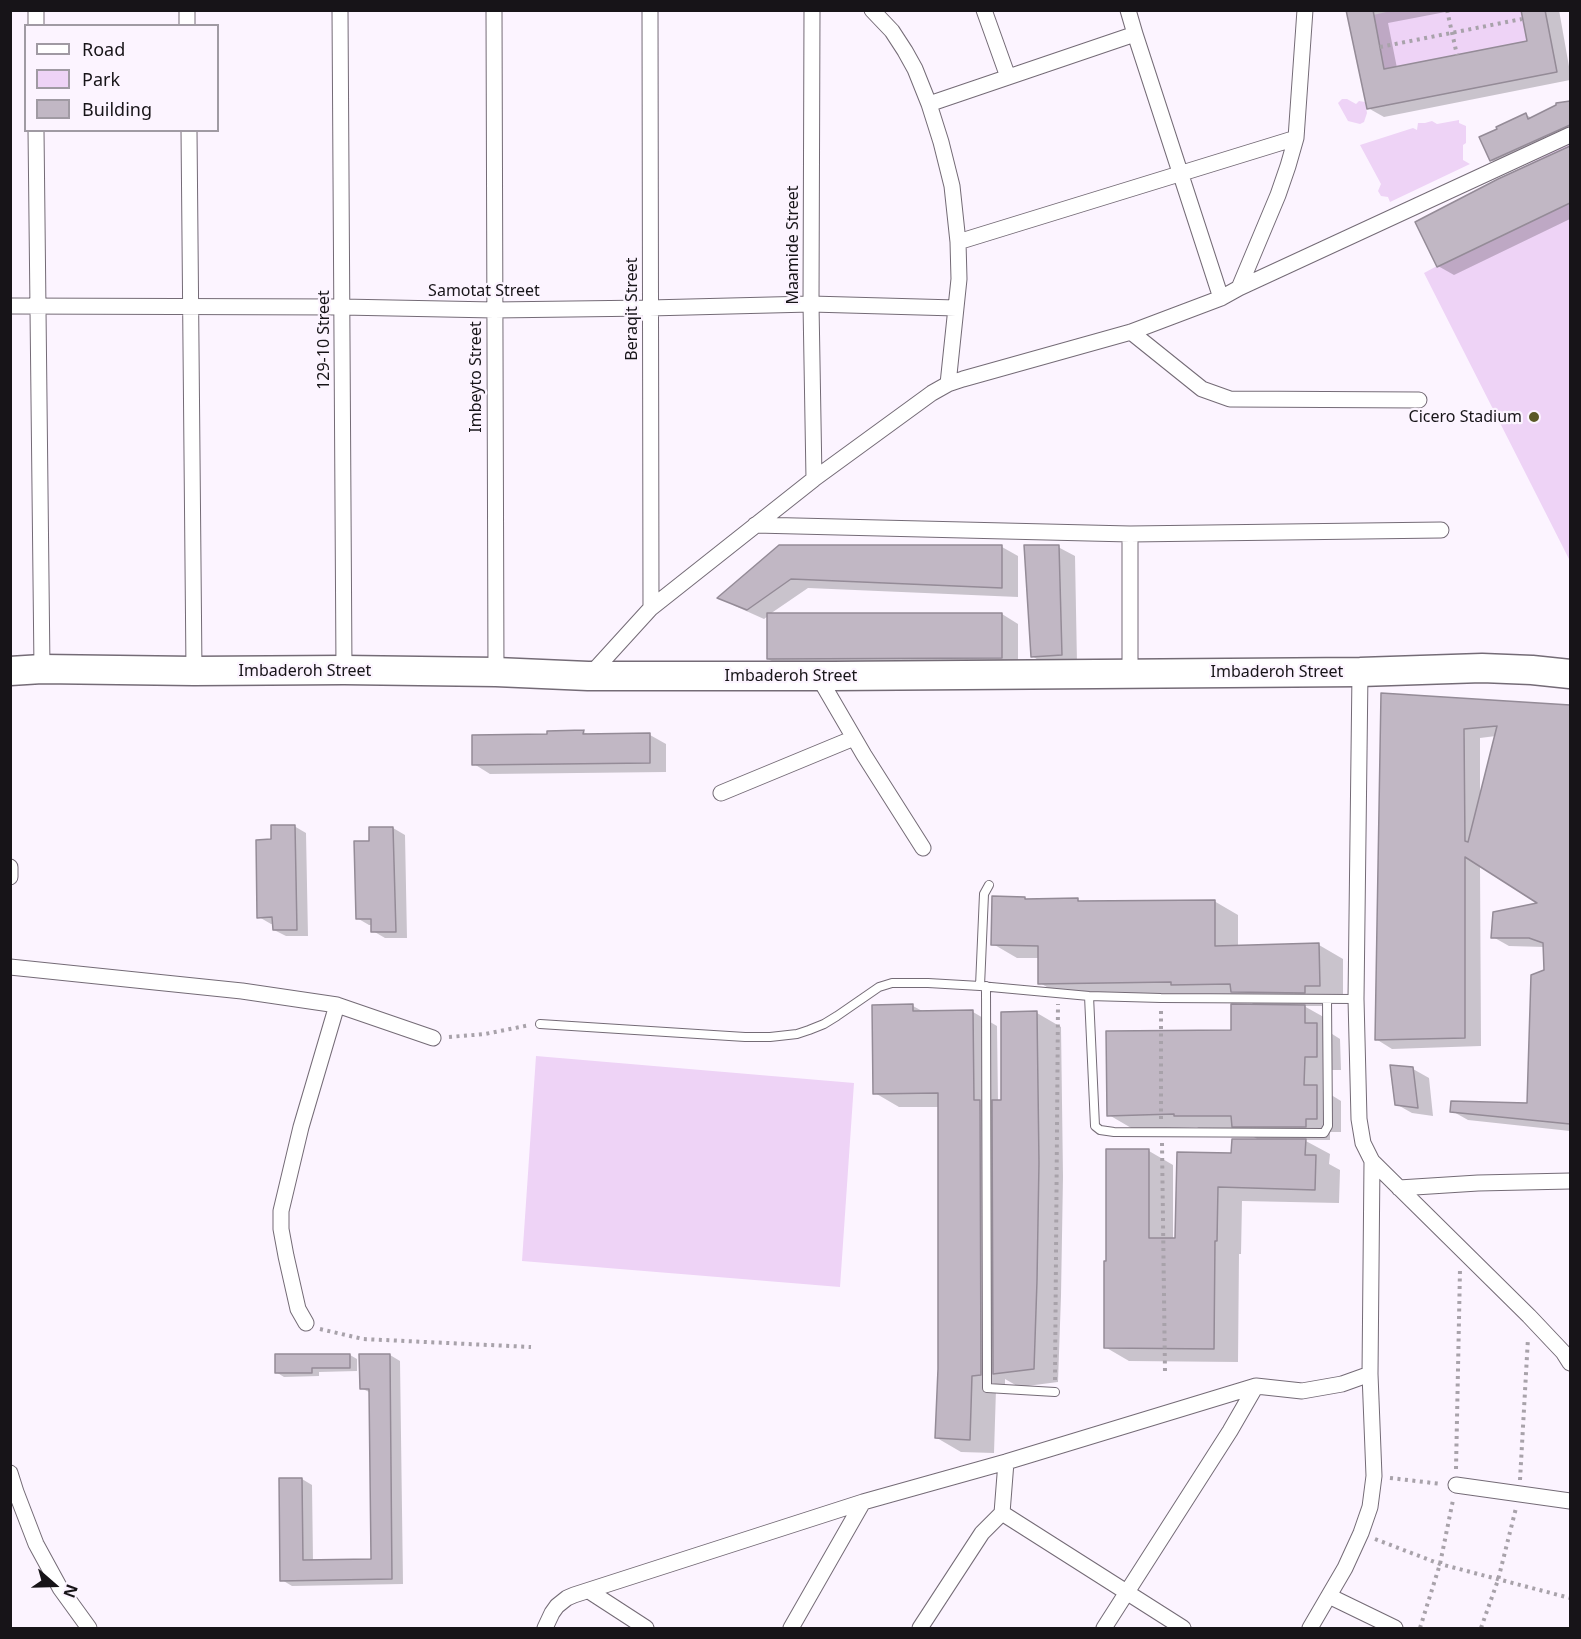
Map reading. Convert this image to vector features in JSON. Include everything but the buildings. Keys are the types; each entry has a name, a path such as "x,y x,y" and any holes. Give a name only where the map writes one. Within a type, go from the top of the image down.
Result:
{"highway":[{"name":"Imbaderoh Street","path":"10,671 42,669 344,670 588,676 818,676 1360,672 1482,668 1570,674"}],"street":[{"name":"129-10 Street","path":"340,10 344,670"},
{"name":"Imbeyto Street","path":"494,10 496,672"},
{"name":"Beraqit Street","path":"650,10 651,608"},
{"name":"Maamide Street","path":"812,10 811,303 814,479"},
{"path":"872,10 892,31 915,69 929,104 952,186 959,279 948,384"},
{"path":"984,10 1008,77"},
{"path":"1128,10 1221,298"},
{"path":"1239,288 1278,195 1296,138 1305,10"},
{"path":"929,104 1135,34"},
{"path":"36,132 42,669"},
{"path":"189,132 194,671"},
{"path":"588,676 651,608 814,479 932,393 948,384 1131,332 1221,298 1570,135"},
{"path":"958,242 1296,138"},
{"name":"Samotat Street","path":"10,306 494,310 811,303 957,308"},
{"path":"1131,332 1202,389 1230,399 1419,400"},
{"path":"755,525 1130,534 1441,530"},
{"path":"1130,534 1130,673"},
{"path":"1360,672 1356,999 1360,1125 1363,1143 1372,1161 1529,1316 1563,1352 1570,1363"},
{"path":"818,676 923,848"},
{"path":"721,793 854,738"},
{"path":"10,867 10,878"},
{"path":"10,967 242,991 337,1005 433,1038"},
{"path":"306,1323 298,1309 286,1256 281,1228 281,1211 301,1127 337,1005"},
{"path":"1310,1629 1345,1568 1370,1507 1374,1476 1370,1374 1372,1161"},
{"path":"1399,1188 1570,1181"},
{"path":"545,1629 552,1612 574,1595 863,1502 1006,1462 1256,1386 1302,1391 1342,1384 1370,1374"},
{"path":"1104,1629 1230,1431 1256,1386"},
{"path":"920,1629 982,1533 1002,1513 1006,1462"},
{"path":"10,1473 15,1492 36,1544 60,1588 89,1629"},
{"path":"1456,1485 1570,1501"},
{"path":"791,1629 863,1502"},
{"path":"1002,1513 1183,1629"},
{"path":"589,1591 646,1629"},
{"path":"1329,1596 1395,1629"}],"lane":[{"path":"989,885 984,894 983,986 987,1388 1054,1392"},
{"path":"540,1024 745,1037 797,1034 824,1024 879,987 892,983 928,982 1089,996 1356,999"},
{"path":"1089,996 1095,1126 1106,1132 1323,1133 1328,1126 1327,999"}],"path":[{"path":"1447,10 1457,55"},
{"path":"1380,47 1522,19"},
{"path":"1054,1392 1058,994"},
{"path":"1161,998 1165,1372"},
{"path":"433,1038 485,1035 523,1025 540,1024"},
{"path":"1420,1629 1440,1564 1456,1485 1461,1248"},
{"path":"1481,1629 1498,1580 1520,1493 1529,1316"},
{"path":"306,1323 323,1331 363,1339 531,1347"},
{"path":"1374,1476 1456,1485"},
{"path":"1361,1533 1440,1564 1570,1598"}],"green space":[{"path":"1395,10 1521,11 1527,41 1384,69 1373,15"},
{"path":"1342,99 1356,104 1359,101 1365,102 1367,113 1364,122 1360,124 1348,121 1338,103"},
{"path":"1459,120 1459,123 1466,126 1463,160 1470,164 1390,202 1388,197 1381,196 1378,191 1381,184 1360,145 1413,128 1417,130 1418,123 1432,121 1437,124"},
{"name":"Cicero Stadium","path":"1570,143 1570,561 1424,273 1437,266 1415,222"},
{"path":"536,1056 854,1083 840,1287 522,1261"}],"place":[{"name":"Cicero Stadium","path":"1534,417"}]}
